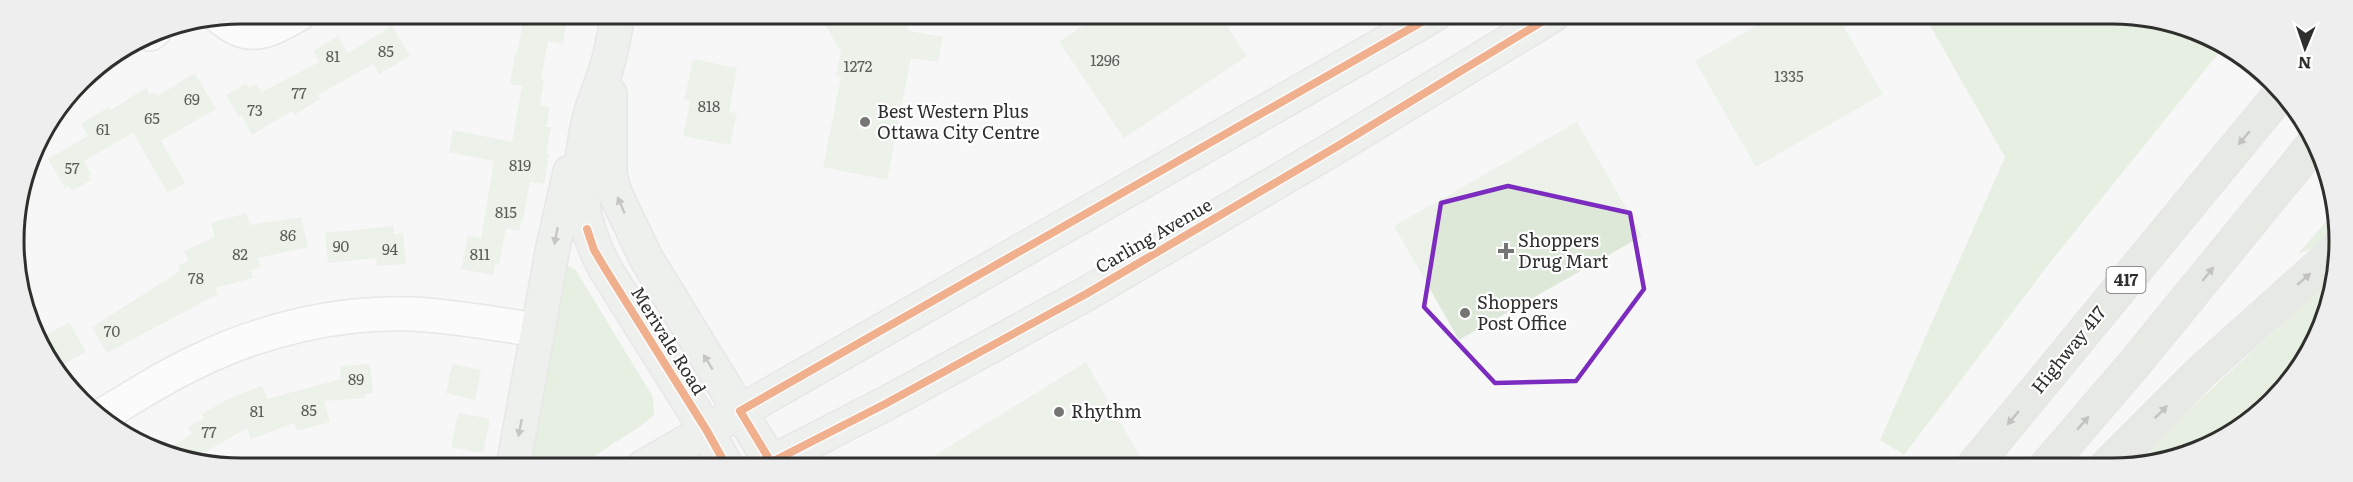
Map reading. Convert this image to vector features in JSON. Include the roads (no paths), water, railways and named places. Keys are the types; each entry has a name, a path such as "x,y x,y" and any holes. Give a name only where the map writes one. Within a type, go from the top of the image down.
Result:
{"highway":[{"name":"Highway 417","path":"1980,458 2276,99"},
{"path":"2054,458 2135,363 2309,150"},
{"path":"2115,458 2200,373 2329,258"}],"main road":[{"name":"Merivale Road","path":"616,24 609,59 589,119 581,175 582,209 594,250 722,458"},
{"path":"660,458 1418,24"},
{"name":"Carling Avenue","path":"782,458 1086,294 1330,151 1537,24"},
{"name":"Merivale Road","path":"609,59 609,157 610,175 615,193 646,258 740,411 765,458"},
{"path":"515,458 566,181 589,119"}],"street":[{"path":"229,24 245,32 258,33 271,30 282,24"},
{"path":"108,412 204,358 261,336 297,326 364,315 412,314 538,330"}],"place":[{"name":"Best Western Plus Ottawa City Centre","path":"865,122"},
{"name":"Shoppers Drug Mart","path":"1506,251"},
{"name":"Shoppers Post Office","path":"1465,313"},
{"name":"Rhythm","path":"1059,412"}]}
